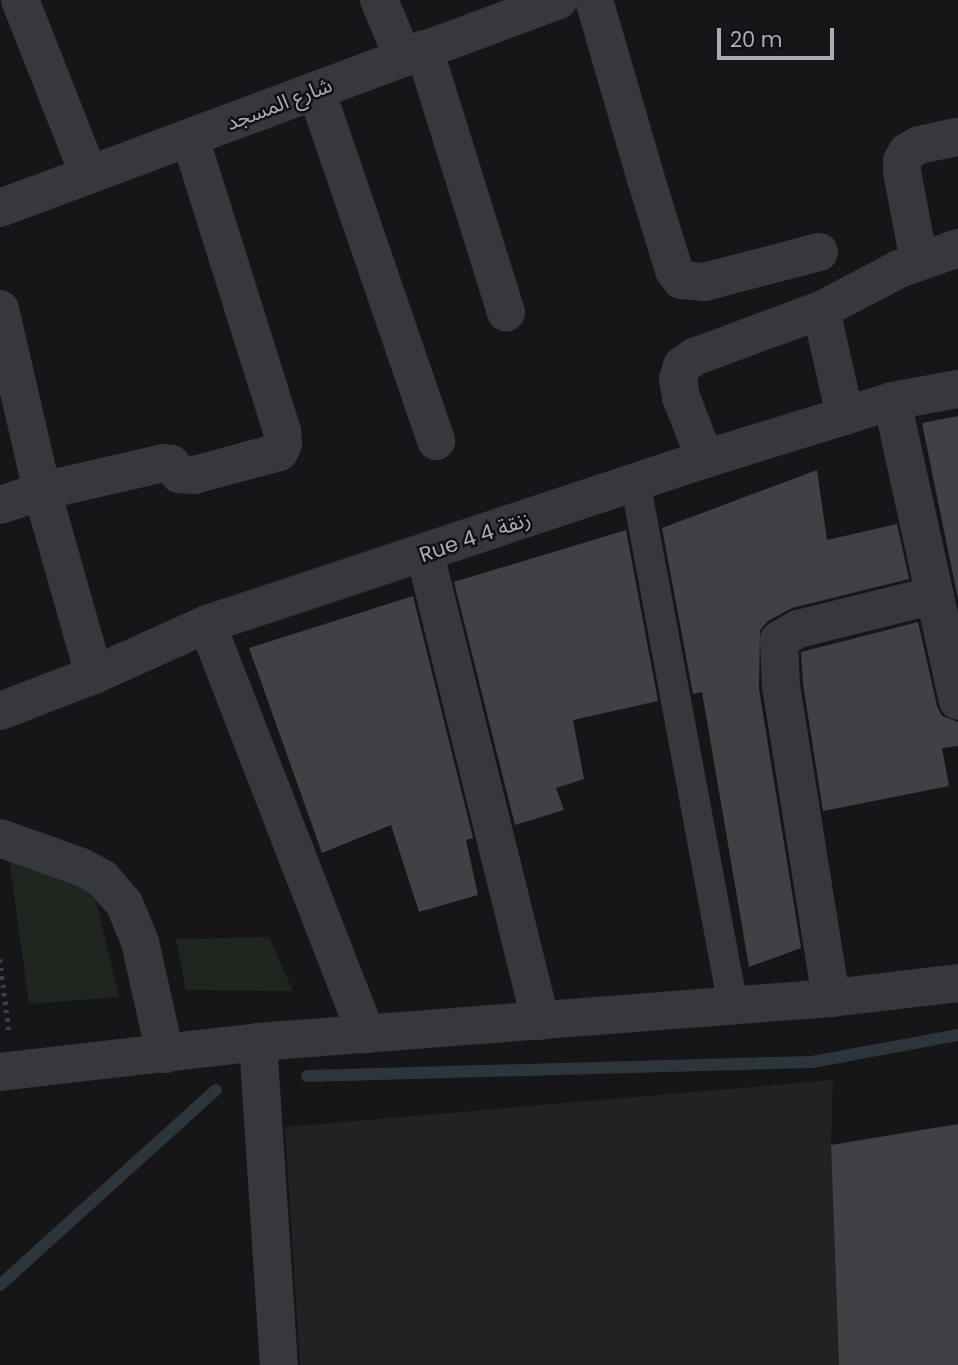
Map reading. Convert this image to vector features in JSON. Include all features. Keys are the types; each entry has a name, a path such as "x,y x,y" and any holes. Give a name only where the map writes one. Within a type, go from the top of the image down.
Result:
{"street":[{"path":"379,0 414,53 506,313"},
{"name":"شارع المسجد","path":"0,208 559,0"},
{"path":"594,0 674,270 681,280 704,282 819,252"},
{"path":"16,20 89,175"},
{"path":"316,90 436,441"},
{"path":"0,505 43,491 164,463 171,464 179,474 194,475 279,452 283,444 282,431 190,137"},
{"path":"919,261 902,161 907,152 919,145 958,137"},
{"path":"705,460 681,397 678,379 682,366 694,357 821,310 919,261 958,248"},
{"path":"0,309 43,491 94,675"},
{"path":"821,310 845,416"},
{"name":"Rue 4 زنقة 4","path":"0,711 94,675 207,624 425,554 635,481 892,401 958,389"},
{"path":"892,401 958,701"},
{"path":"635,481 733,1006"},
{"path":"425,554 541,1021"},
{"path":"831,998 780,686 779,640 798,629 935,595"},
{"path":"207,624 366,1034"},
{"path":"0,838 81,867 102,878 124,903 140,942 165,1054"},
{"path":"7,1071 258,1042 831,998 958,983"},
{"path":"258,1042 279,1365"}],"path":[{"path":"0,959 7,1071"}],"shaded area":[{"path":"9,858 93,888 119,997 29,1004"},
{"path":"269,937 293,991 186,990 176,939"},
{"path":"833,1080 831,1145 839,1365 300,1365 285,1127"}],"building":[{"path":"958,416 958,599 922,423"},
{"path":"817,470 827,540 897,524 909,579 792,608 768,621 760,630 759,689 801,948 749,967 702,692 693,694 662,528"},
{"path":"626,530 658,701 573,720 584,779 556,788 564,810 515,825 454,582"},
{"path":"413,596 473,838 466,840 478,895 419,912 391,825 322,853 249,648"},
{"path":"918,622 937,706 942,716 958,722 958,746 942,748 949,786 823,811 803,684 801,652"},
{"path":"958,1124 958,1365 839,1365 831,1145"}],"waterway":[{"path":"307,1076 812,1062 958,1035"},
{"path":"0,1285 216,1090"}]}
